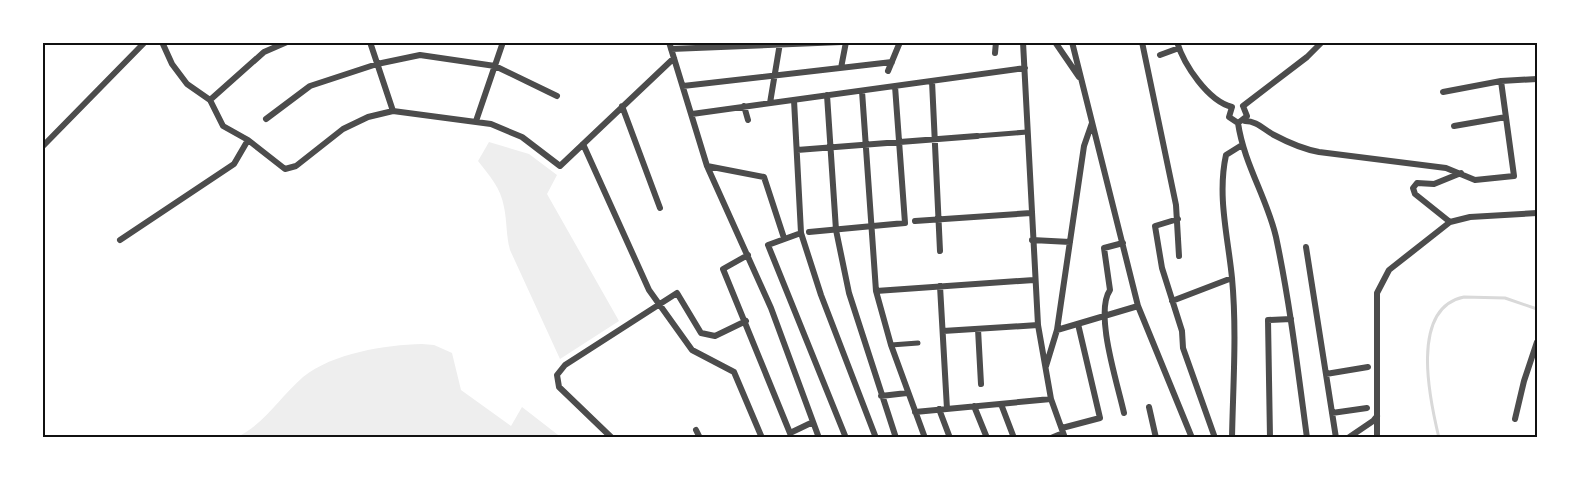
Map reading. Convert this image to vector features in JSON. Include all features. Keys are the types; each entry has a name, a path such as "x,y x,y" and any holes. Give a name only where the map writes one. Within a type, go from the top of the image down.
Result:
{"street":[{"path":"42,147 145,42"},
{"path":"162,42 172,64 188,84 210,100 223,126 248,140 285,169 296,166 343,129 368,117 393,111 476,121 522,137 560,166 674,58"},
{"path":"210,100 264,52 287,42"},
{"path":"370,42 393,111"},
{"path":"476,121 503,42"},
{"path":"669,42 707,166 771,308 819,438"},
{"path":"671,50 711,45 844,42 840,68"},
{"path":"888,71 900,42"},
{"path":"995,53 996,42"},
{"path":"1023,42 1038,325 1051,399 1063,433"},
{"path":"1055,42 1082,82"},
{"path":"1072,42 1138,306 1192,438"},
{"path":"1142,42 1178,219 1179,256"},
{"path":"1160,54 1178,45 1198,79 1216,99 1232,107 1244,106 1307,57 1322,42"},
{"path":"770,103 780,43"},
{"path":"266,119 310,86 377,64 420,55 495,66 557,96"},
{"path":"683,86 892,62"},
{"path":"692,114 1025,68"},
{"path":"1443,92 1501,81 1537,79"},
{"path":"932,81 940,251"},
{"path":"1232,107 1229,117 1241,122 1254,121 1292,144 1319,153 1446,168 1475,180 1514,176 1501,81"},
{"path":"809,232 905,223 895,86"},
{"path":"862,91 876,291 891,345 925,438"},
{"path":"827,95 836,230 849,293 896,438"},
{"path":"794,100 801,233 821,295 876,438"},
{"path":"622,106 660,208"},
{"path":"744,106 748,120"},
{"path":"1244,106 1247,113 1241,122 1242,145 1275,234 1291,319 1307,438"},
{"path":"1454,126 1506,117"},
{"path":"1046,366 1057,330 1084,146 1093,122"},
{"path":"797,150 1027,132"},
{"path":"120,240 234,164 248,140"},
{"path":"583,144 649,290 658,305 692,350 734,372 762,438"},
{"path":"1232,438 1236,370 1232,278 1222,193 1222,172 1226,155 1242,145"},
{"path":"707,166 764,177 784,238"},
{"path":"1450,222 1415,194 1413,188 1417,183 1434,184 1461,173"},
{"path":"915,221 1031,213"},
{"path":"1377,438 1379,424 1376,314 1380,282 1389,270 1450,222 1470,217 1537,213"},
{"path":"1178,219 1155,226 1162,268 1182,331 1183,348 1215,438"},
{"path":"801,233 768,245 846,438"},
{"path":"1032,240 1070,242"},
{"path":"1123,243 1104,248 1110,290 1103,317 1124,413"},
{"path":"1306,247 1336,438"},
{"path":"748,255 723,269 747,321 791,435 813,422"},
{"path":"1172,301 1232,278"},
{"path":"876,291 1034,280"},
{"path":"940,286 947,409"},
{"path":"612,438 559,387 557,375 565,365 677,293 701,333 715,336 747,321"},
{"path":"1057,330 1138,306"},
{"path":"1270,438 1268,320 1291,319"},
{"path":"1051,438 1100,418 1078,324"},
{"path":"943,331 1038,325"},
{"path":"978,329 981,384"},
{"path":"1515,419 1537,342"},
{"path":"891,345 918,343"},
{"path":"1326,374 1368,367"},
{"path":"881,396 908,393"},
{"path":"915,412 1051,399"},
{"path":"1001,404 1014,438"},
{"path":"974,406 987,438"},
{"path":"1149,407 1156,438"},
{"path":"1332,413 1367,408"},
{"path":"939,409 950,438"},
{"path":"1348,438 1377,416"},
{"path":"696,430 700,438"}],"shaded area":[{"path":"489,142 529,154 557,175 547,194 619,321 560,359 510,250 500,194 478,161"},
{"path":"434,345 452,353 461,390 511,426 522,407 562,438 235,438 255,426 294,385 315,369 344,356 360,352 392,346"}],"waterway":[{"path":"1439,438 1428,380 1430,337 1436,318 1447,305 1464,297 1505,298 1537,309"}]}
